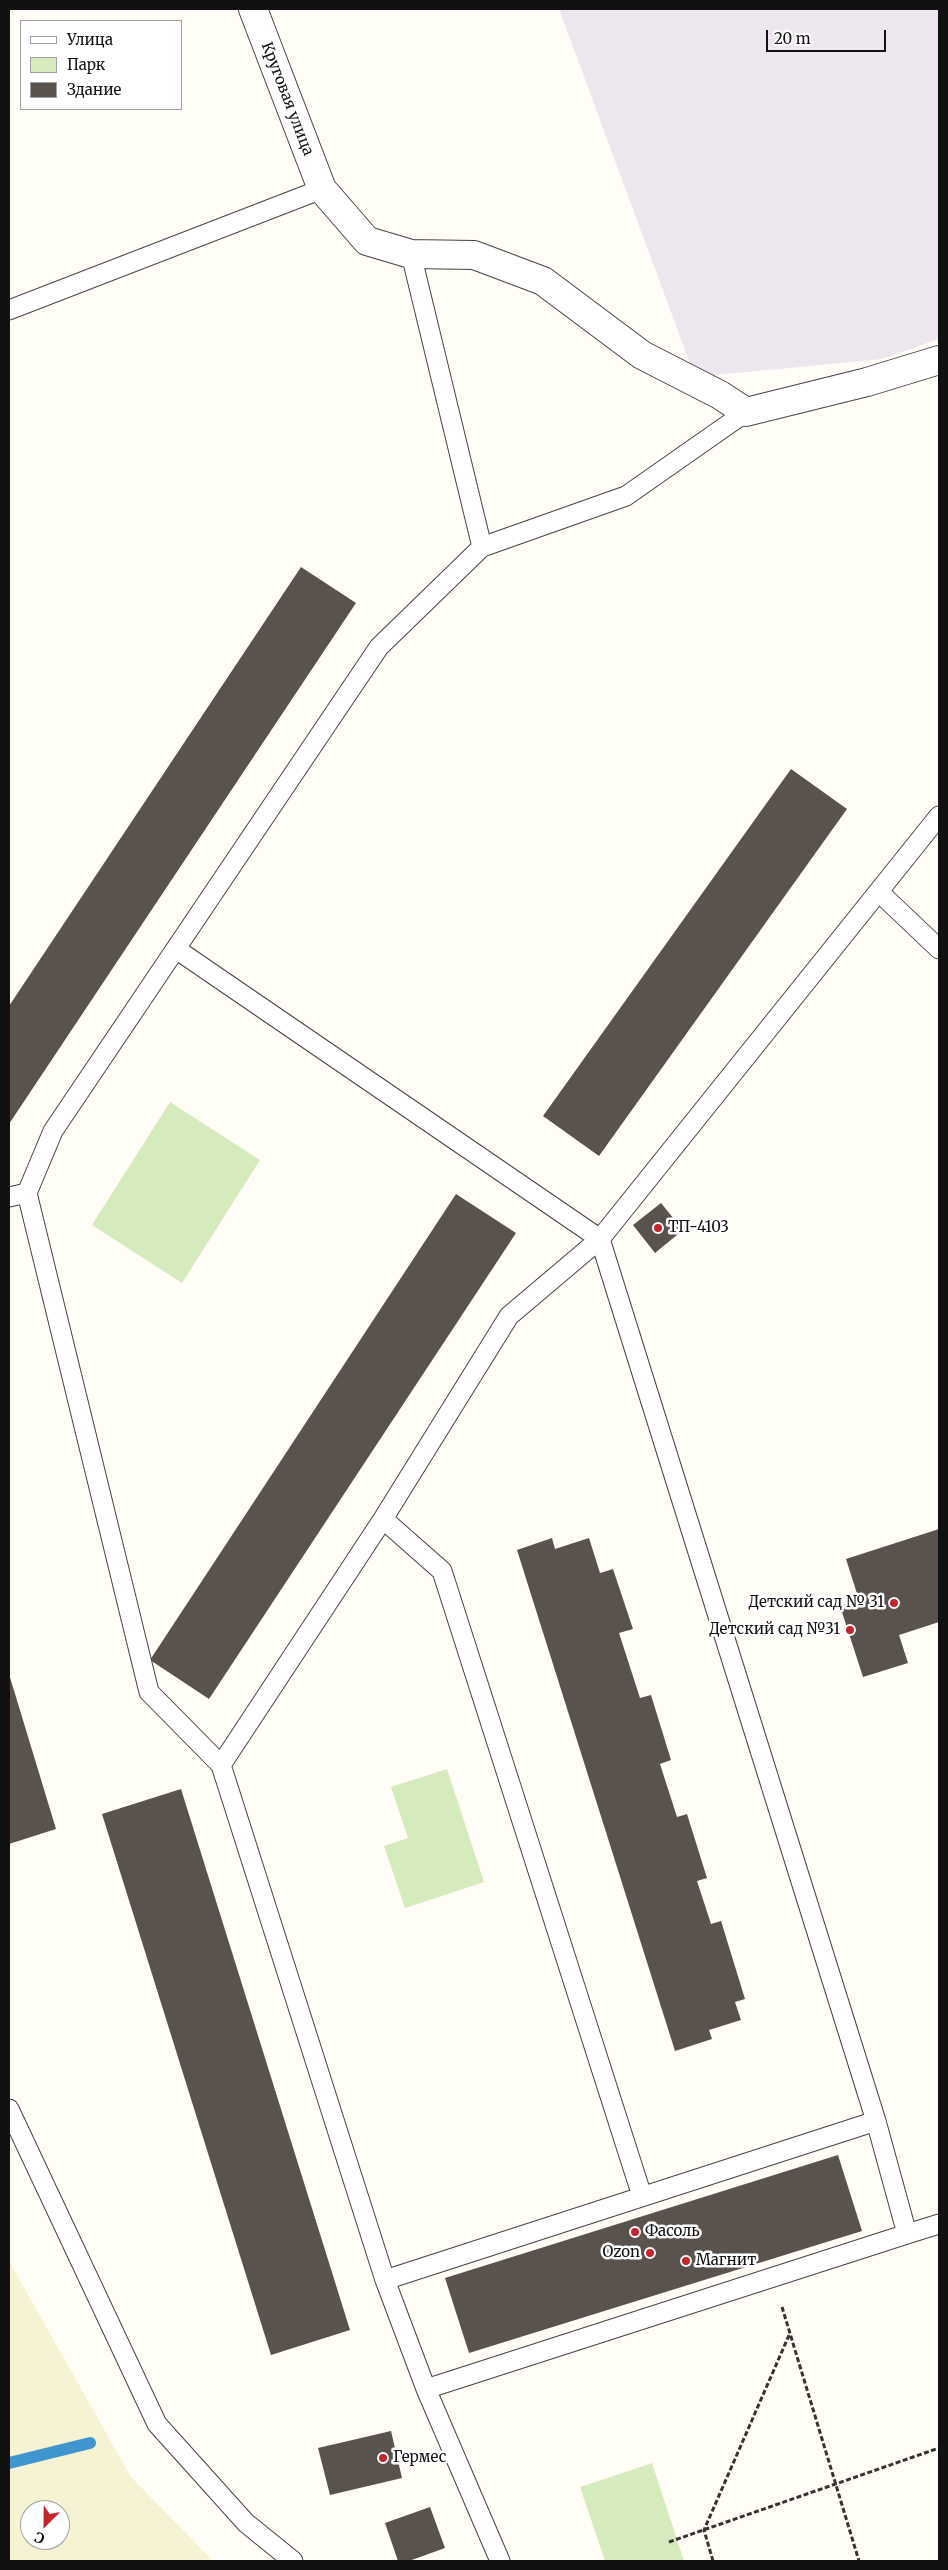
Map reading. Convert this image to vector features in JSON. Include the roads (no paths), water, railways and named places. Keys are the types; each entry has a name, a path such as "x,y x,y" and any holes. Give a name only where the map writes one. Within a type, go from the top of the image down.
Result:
{"street":[{"name":"Круговая улица","path":"253,9 322,190"},
{"path":"322,190 367,241 411,254 474,254 543,281 642,355 720,395 746,412 867,382 939,360"}],"lane":[{"path":"9,310 322,190"},
{"path":"411,254 482,547"},
{"path":"500,2561 426,2389 385,2280 221,1765 149,1692 28,1193 53,1131 379,647 482,547 626,496 746,412"},
{"path":"221,1765 383,1519 509,1316 600,1239 939,816"},
{"path":"878,892 939,949"},
{"path":"176,949 600,1239 876,2121 907,2234"},
{"path":"9,1196 28,1193"},
{"path":"383,1519 442,1571 642,2196"},
{"path":"9,2109 157,2424 246,2523 293,2561"},
{"path":"385,2280 876,2121"},
{"path":"426,2389 939,2224"}],"waterway":[{"path":"9,2463 90,2443"}],"place":[{"name":"ТП-4103","path":"658,1228"},
{"name":"Детский сад № 31","path":"894,1603"},
{"name":"Детский сад №31","path":"850,1630"},
{"name":"Фасоль","path":"635,2232"},
{"name":"Ozon","path":"650,2253"},
{"name":"Магнит","path":"686,2261"},
{"name":"Гермес","path":"383,2458"}]}
